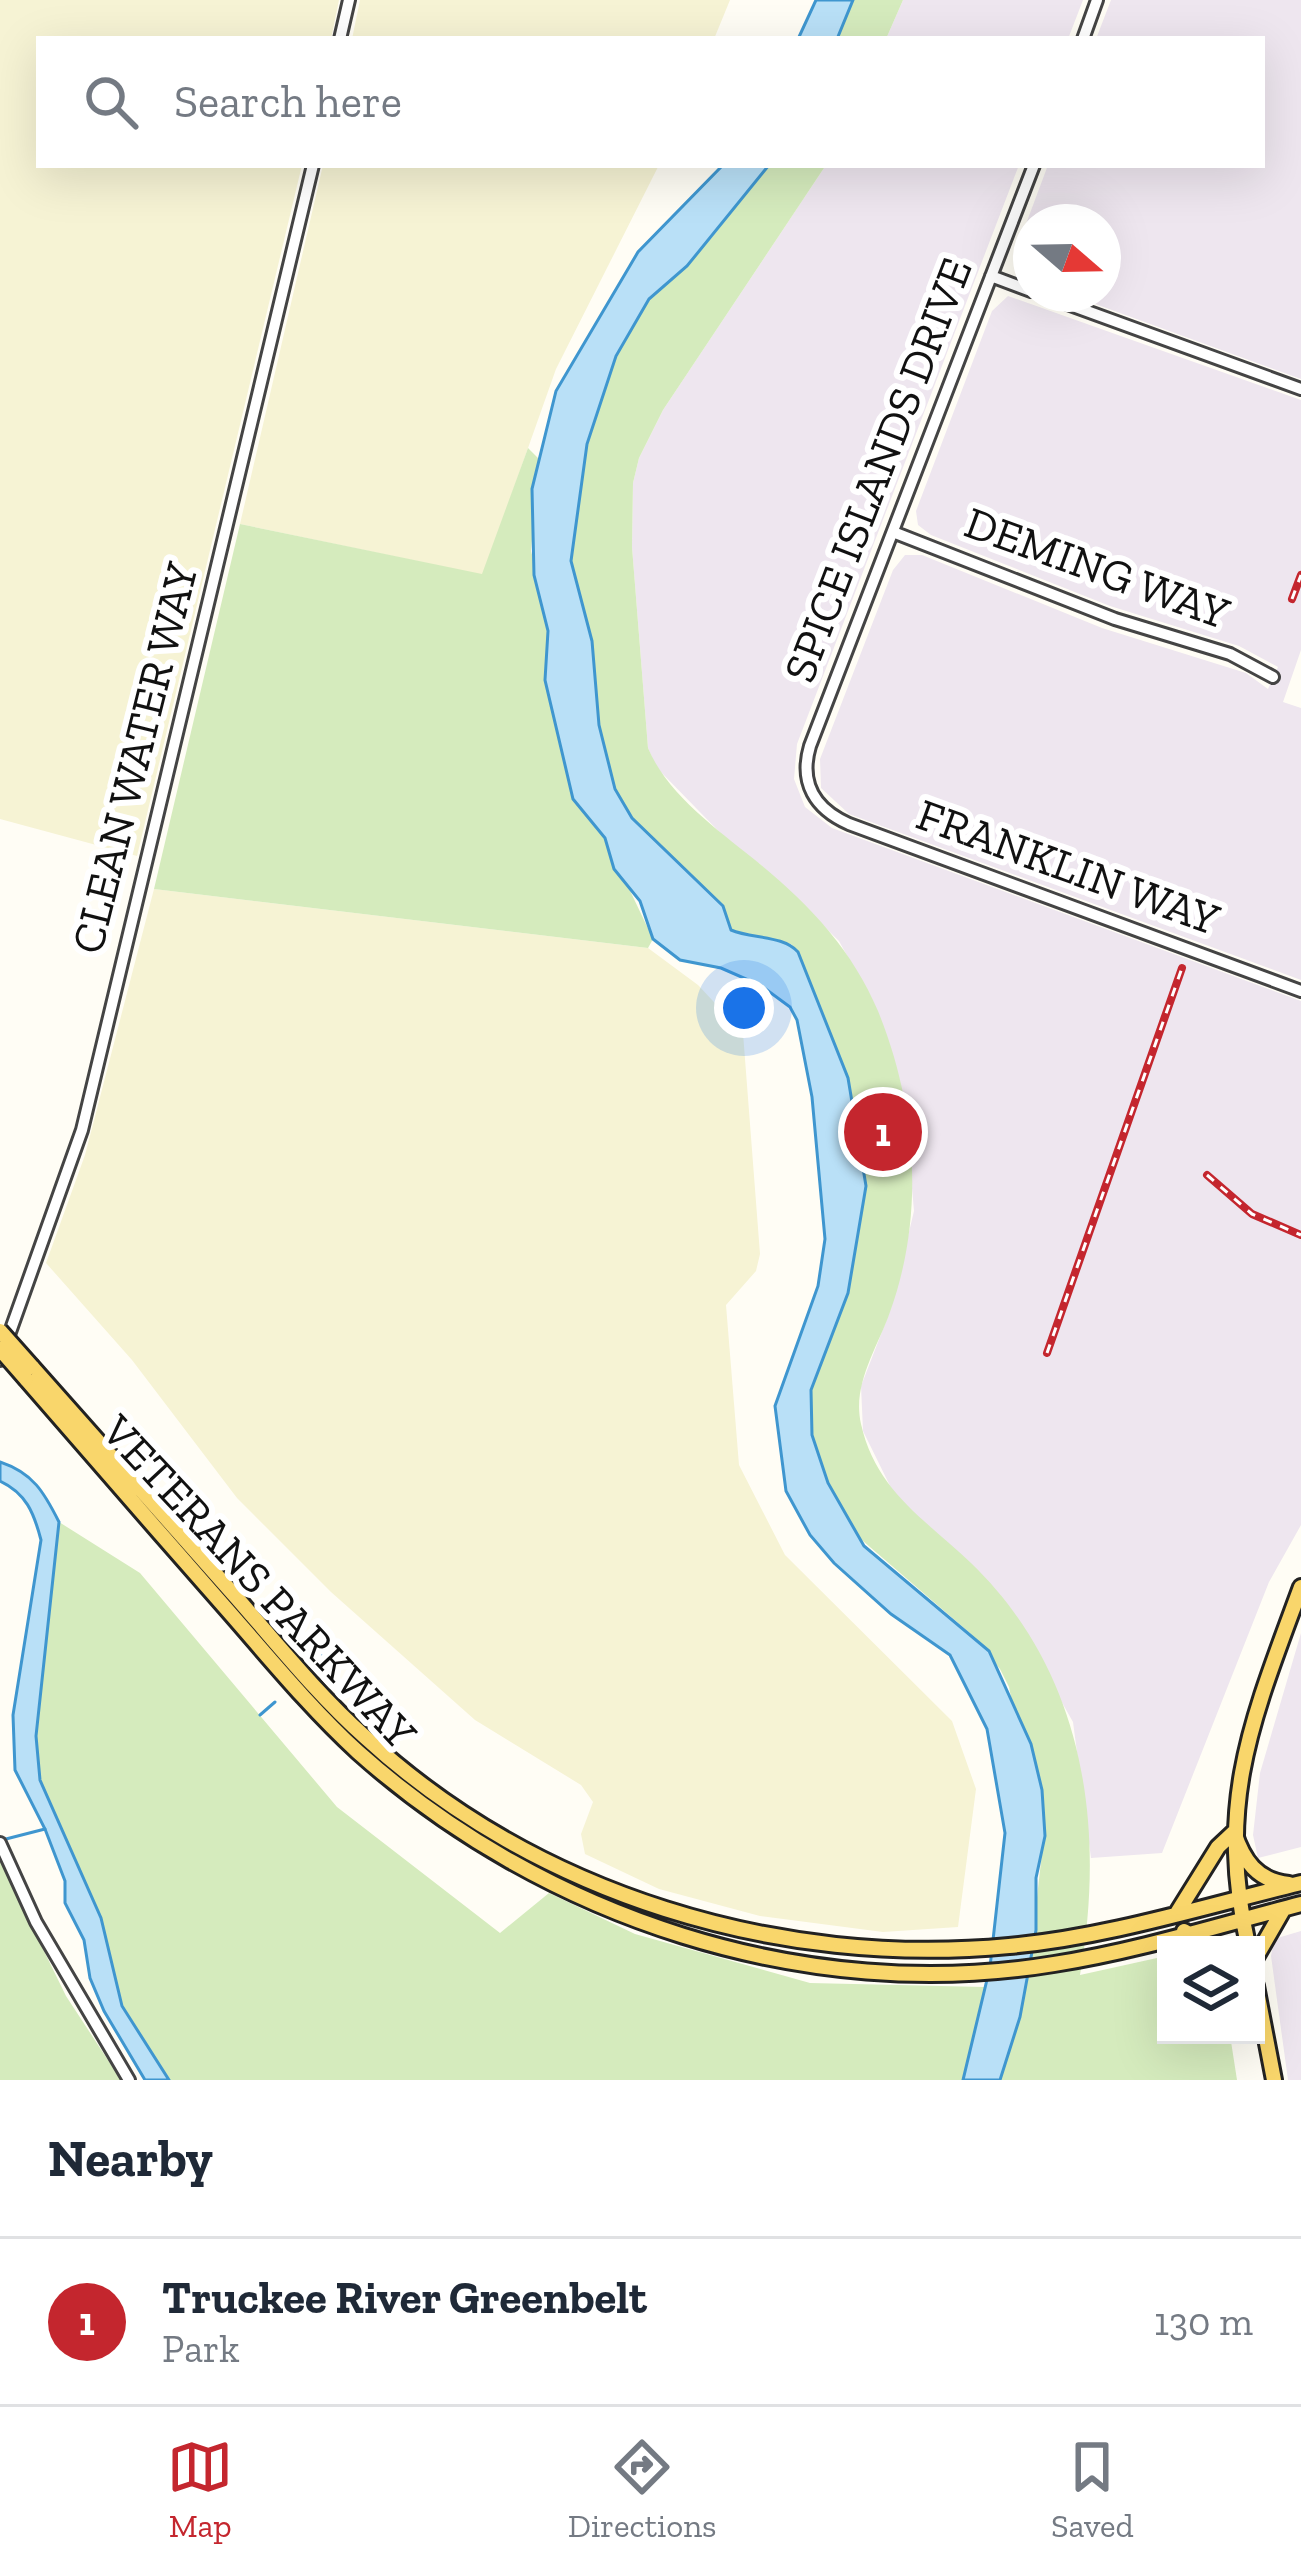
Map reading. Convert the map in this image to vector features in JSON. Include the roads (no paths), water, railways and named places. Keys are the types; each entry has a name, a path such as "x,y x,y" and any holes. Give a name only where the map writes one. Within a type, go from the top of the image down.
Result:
{"main road":[{"name":"VETERANS PARKWAY","path":"0,1330 29,1373 354,1748 425,1806 510,1863 664,1930 835,1969 1014,1969 1124,1948 1293,1906"},
{"name":"VETERANS PARKWAY","path":"0,1349 29,1373 365,1738 434,1793 519,1846 670,1912 839,1946 978,1948 1121,1927 1297,1883"},
{"path":"1246,1936 1238,1898 1234,1832 1246,1742 1301,1587"},
{"path":"1234,1832 1240,1852 1258,1873 1297,1883"},
{"path":"1177,1912 1234,1832"},
{"path":"1265,1945 1293,1906"},
{"path":"1184,1931 1193,1936"},
{"path":"1265,2033 1274,2080"}],"street":[{"path":"341,36 349,0"},
{"path":"1083,36 1097,0"},
{"name":"CLEAN WATER WAY","path":"0,1360 82,1130 313,168"},
{"name":"SPICE ISLANDS DRIVE","path":"816,802 806,770 810,746 1033,168"},
{"path":"991,276 1013,284"},
{"path":"1089,312 1301,389"},
{"name":"DEMING WAY","path":"893,532 1115,620 1231,654 1273,677"},
{"name":"FRANKLIN WAY","path":"816,802 849,824 1301,991"},
{"path":"0,1843 36,1922 129,2080"}],"water":[{"path":"816,0 853,0 838,36 799,36"},
{"path":"720,168 767,168 687,266 649,299 616,356 587,444 571,561 592,641 599,725 615,789 632,818 723,906 731,930 784,943 798,952 848,1078 866,1186 848,1293 811,1390 812,1435 828,1483 864,1546 989,1651 1031,1744 1042,1790 1045,1836 1036,1878 1036,1930 1020,2017 1000,2080 963,2080 990,1967 1005,1833 987,1729 950,1655 891,1614 834,1563 810,1535 786,1491 775,1406 818,1286 825,1239 812,1097 797,1020 790,1007 760,985 721,968 680,960 653,939 640,901 614,869 605,838 573,799 545,680 548,631 534,575 532,489 556,391 638,252"},
{"path":"0,1462 36,1485 59,1522 36,1736 40,1780 101,1918 122,2006 169,2080 145,2080 104,2011 90,1978 84,1940 65,1903 65,1881 15,1770 13,1715 41,1540 28,1505 0,1481"}],"waterway":[{"path":"322,1662 323,1650"},
{"path":"260,1715 275,1702"},
{"path":"2,1840 45,1829"}],"railway":[{"path":"1292,599 1301,575"},
{"path":"1047,1353 1182,968"},
{"path":"1207,1175 1252,1214 1301,1235"}],"place":[{"name":"Truckee River Greenbelt","path":"883,1132"}]}
